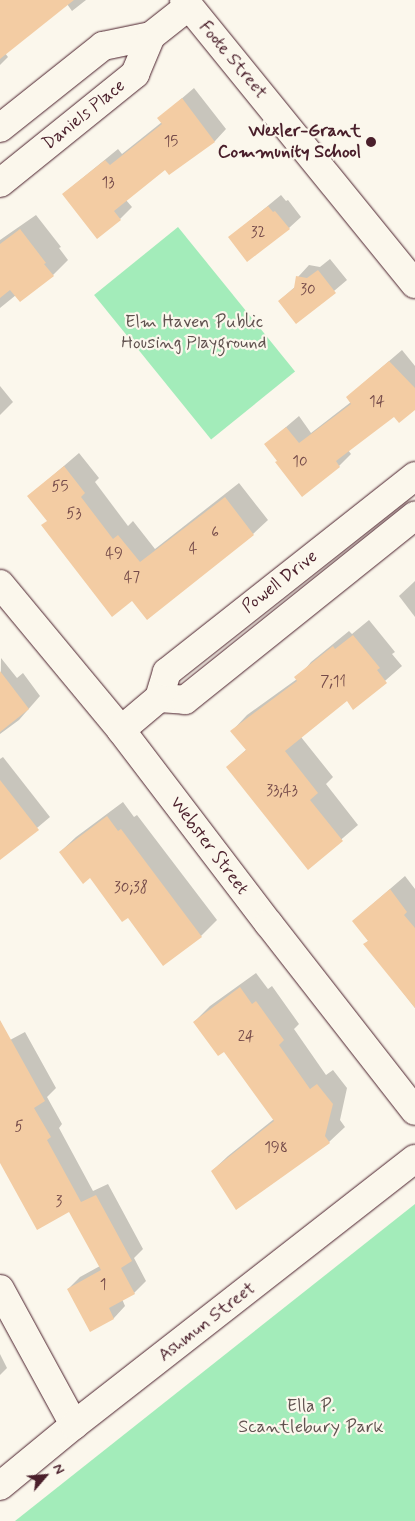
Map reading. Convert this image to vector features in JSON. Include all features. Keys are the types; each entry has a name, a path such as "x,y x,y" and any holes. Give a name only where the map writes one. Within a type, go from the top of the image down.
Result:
{"street":[{"name":"Daniels Place","path":"0,183 135,74 151,36 186,3"},
{"name":"Foote Street","path":"186,3 415,284"},
{"name":"Daniels Place","path":"0,128 103,46 151,36"},
{"name":"Powell Drive","path":"415,476 167,672 159,698 185,700 415,516"},
{"name":"Webster Street","path":"0,584 121,730 415,1111"},
{"path":"121,730 159,698"},
{"name":"Ashmun Street","path":"0,1486 74,1425 415,1160"},
{"path":"0,1289 74,1425"}],"green space":[{"name":"Elm Haven Public Housing Playground","path":"178,227 295,372 211,440 94,295"},
{"name":"Ella P. Scantlebury Park","path":"415,1204 415,1521 15,1521"}],"building":[{"path":"0,0 74,0 0,59"},
{"path":"182,98 215,142 169,175 165,170 114,211 121,220 97,239 62,194 105,160 110,165 162,124 157,118"},
{"path":"268,206 273,212 275,211 290,229 247,262 228,237"},
{"path":"20,229 54,276 20,302 10,290 0,298 0,244"},
{"path":"318,270 336,293 296,324 278,301 294,288 296,276 307,278"},
{"path":"389,361 415,388 415,410 399,423 394,417 336,461 340,467 302,497 275,462 277,461 264,444 286,427 299,443 351,404 346,397"},
{"path":"64,466 85,493 81,497 113,539 118,535 140,562 225,497 254,535 147,620 132,601 112,617 41,525 47,521 27,496"},
{"path":"353,635 380,668 377,670 387,683 353,710 347,701 285,751 318,793 310,800 343,841 308,870 226,767 246,750 230,731 297,681 294,677 333,646 335,649"},
{"path":"0,671 29,709 0,732"},
{"path":"0,780 39,830 0,860"},
{"path":"107,816 118,831 121,829 202,937 163,966 128,918 122,922 90,878 83,884 59,852"},
{"path":"390,889 407,912 404,915 415,928 415,1008 363,944 368,941 352,921"},
{"path":"240,987 252,1004 256,1001 284,1040 279,1045 310,1089 317,1084 333,1104 325,1136 330,1143 236,1210 211,1171 274,1121 224,1052 218,1056 193,1022"},
{"path":"0,1020 45,1101 34,1108 51,1137 47,1140 81,1202 96,1195 132,1261 121,1268 135,1294 109,1308 114,1319 90,1332 67,1289 101,1270 69,1212 37,1230 0,1163"}],"place":[{"name":"Wexler-Grant Community School","path":"371,142"}]}
